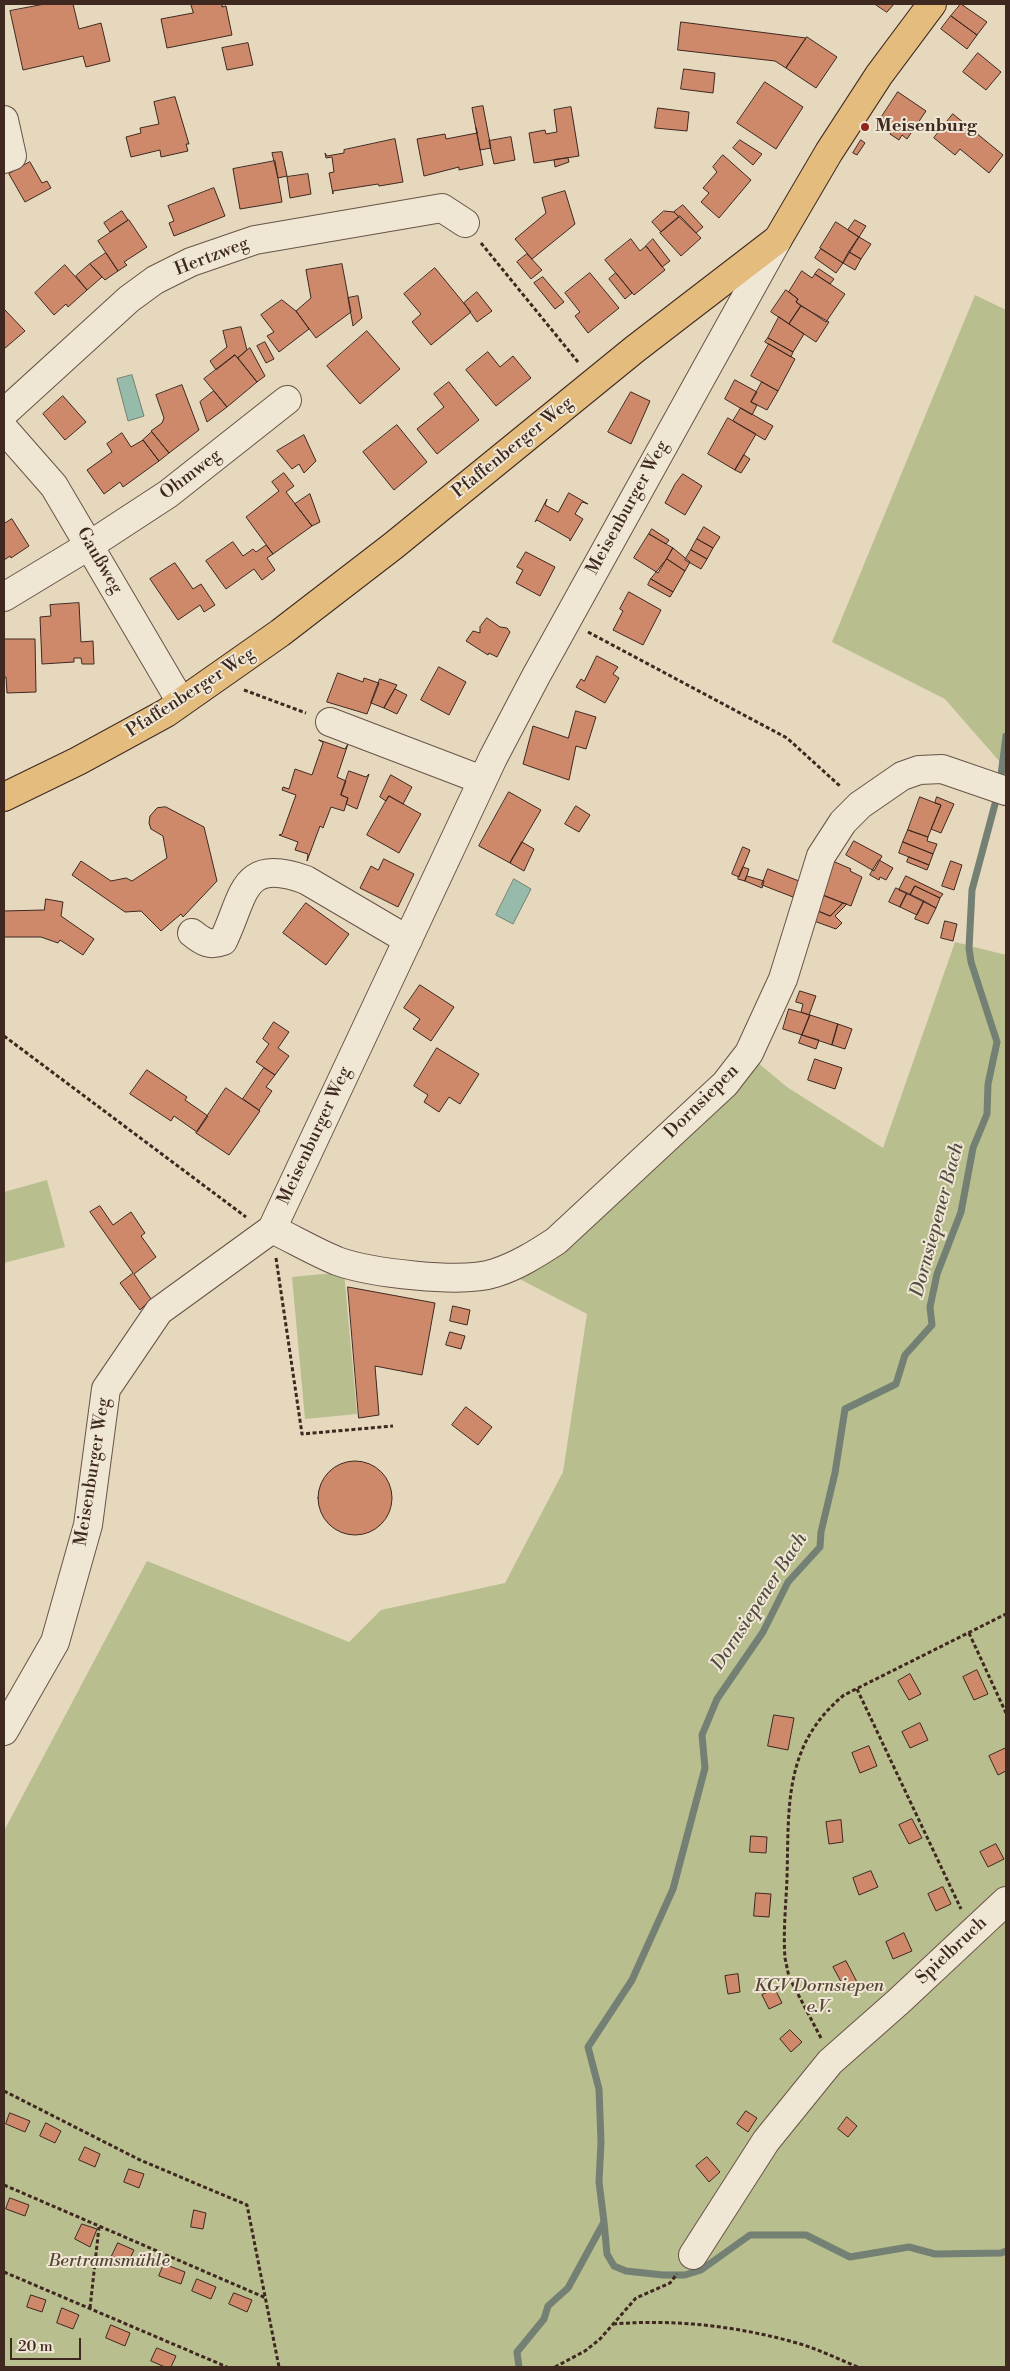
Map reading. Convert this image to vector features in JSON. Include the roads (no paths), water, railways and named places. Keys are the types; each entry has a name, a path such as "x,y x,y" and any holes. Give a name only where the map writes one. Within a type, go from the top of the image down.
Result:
{"main road":[{"name":"Pfaffenberger Weg","path":"4,797 93,753 182,702 280,633 385,552 593,382 778,239 829,152 879,74 932,4"}],"street":[{"path":"4,120 12,156 4,159"},
{"name":"Hertzweg","path":"4,413 129,300 155,280 191,262 255,240 442,208 465,223"},
{"name":"Meisenburger Weg","path":"4,1731 55,1642 88,1525 106,1389 159,1311 272,1229 482,780 566,620 778,239"},
{"name":"Ohmweg","path":"4,596 90,545 168,494 287,400"},
{"name":"Gaußweg","path":"4,429 54,486 182,702"},
{"path":"330,722 482,780"},
{"name":"Dornsiepen","path":"272,1229 337,1261 376,1270 442,1276 478,1276 494,1274 526,1260 556,1241 725,1084 749,1053 783,979 821,856 843,822 860,805 902,776 926,769 942,769 998,788"},
{"path":"192,933 205,943 215,944 223,940 242,891 253,879 266,872 294,875 306,880 408,940"},
{"name":"Spielbruch","path":"693,2255 766,2141 834,2057 898,2002 1006,1900"}],"waterway":[{"name":"Dornsiepener Bach","path":"1000,783 1006,736"},
{"name":"Dornsiepener Bach","path":"519,2367 517,2352 544,2319 548,2306 568,2288 604,2222 599,2182 601,2142 599,2089 588,2047 632,1980 673,1889 705,1768 702,1735 717,1699 763,1632 788,1582 820,1547 821,1532 835,1473 845,1409 896,1384 905,1355 932,1325 930,1307 937,1274 961,1212 973,1148 987,1114 988,1084 997,1042 971,962 969,948 972,890 998,793"},
{"path":"604,2222 607,2254 614,2266 626,2271 663,2275 685,2275 701,2270 750,2235 806,2235 850,2257 909,2247 935,2254 1001,2253 1006,2251"}],"place":[{"name":"Meisenburg","path":"865,127"}],"park label":[{"name":"KGV Dornsiepen e.V.","path":"819,1997"},
{"name":"Bertramsmühle","path":"109,2262"}]}
